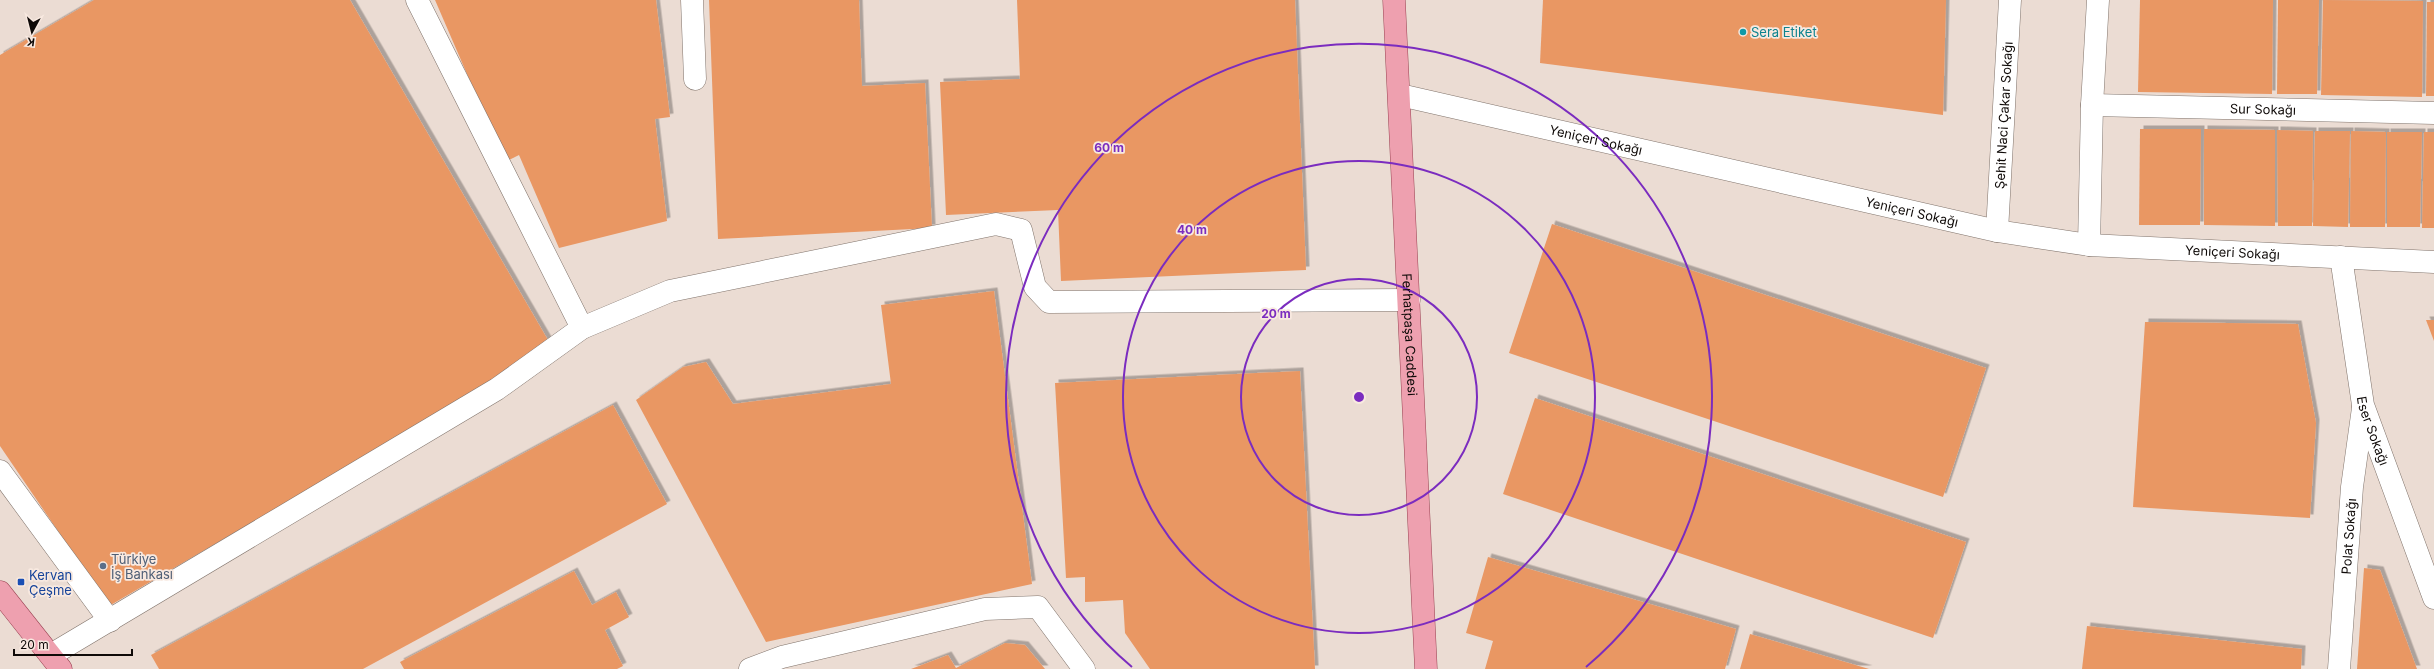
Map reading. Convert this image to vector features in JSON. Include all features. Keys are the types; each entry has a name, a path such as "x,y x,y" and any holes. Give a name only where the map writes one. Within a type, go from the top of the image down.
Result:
{"main road":[{"name":"Ferhatpaşa Caddesi","path":"1394,0 1400,95 1426,669"},
{"path":"0,592 56,662"}],"street":[{"path":"417,0 582,328"},
{"path":"692,0 695,79"},
{"name":"Şehit Naci Çakar Sokağı","path":"1997,231 2010,0"},
{"path":"2089,245 2092,105 2098,0"},
{"name":"Yeniçeri Sokağı","path":"1400,95 1997,231 2089,245 2434,262"},
{"name":"Sur Sokağı","path":"2092,105 2434,113"},
{"path":"56,662 110,621 497,389 582,328 670,291 996,224 1021,230 1035,287 1049,302 1409,300"},
{"name":"Eser Sokağı","path":"2340,257 2363,405 2427,562 2434,598"},
{"name":"Polat Sokağı","path":"2339,669 2352,487 2363,405"},
{"path":"0,471 110,621"},
{"path":"750,669 782,657 985,609 1038,607 1084,669"}],"building":[{"path":"94,0 350,0 552,347 109,606 0,446 0,55"},
{"path":"435,0 656,0 670,117 655,119 667,221 559,248 519,155 505,162"},
{"path":"709,0 859,0 862,86 925,83 932,228 718,239"},
{"path":"1017,0 1295,0 1306,270 1061,281 1058,210 946,215 940,82 1020,79"},
{"name":"Sera Etiket","path":"1543,0 1946,0 1943,115 1540,63"},
{"path":"2140,0 2273,0 2272,94 2138,92"},
{"path":"2278,0 2319,0 2317,94 2277,94"},
{"path":"2323,0 2423,1 2422,97 2321,95"},
{"path":"2427,2 2434,2 2434,96 2426,96"},
{"path":"2140,129 2201,129 2200,225 2139,225"},
{"path":"2204,129 2275,130 2275,226 2204,225"},
{"path":"2277,130 2313,131 2312,226 2278,226"},
{"path":"2315,131 2350,131 2348,227 2313,226"},
{"path":"2351,131 2386,132 2385,227 2350,227"},
{"path":"2387,132 2422,132 2420,227 2387,227"},
{"path":"2424,132 2434,132 2434,228 2422,228"},
{"path":"1552,224 1986,368 1943,497 1509,353"},
{"path":"994,291 1032,584 766,642 636,400 683,367 706,362 733,404 891,384 881,305"},
{"path":"2426,320 2434,320 2434,341"},
{"path":"2145,322 2298,324 2316,423 2310,518 2133,507"},
{"path":"1300,371 1315,669 1150,669 1125,633 1123,600 1085,602 1085,577 1066,578 1055,383"},
{"path":"1535,398 1966,542 1933,638 1503,494"},
{"path":"613,405 667,504 363,669 159,669 151,655"},
{"path":"1488,557 1736,629 1725,669 1485,669 1493,641 1466,633"},
{"path":"2364,568 2380,570 2417,669 2357,669"},
{"path":"574,571 592,605 616,592 629,617 605,630 623,666 617,669 404,669 400,662"},
{"path":"2087,626 2302,649 2301,669 2082,669"},
{"path":"1750,634 1869,669 1740,669"},
{"path":"1005,643 1025,645 1045,669 911,669 948,655 956,668"}],"place":[{"name":"Sera Etiket","path":"1743,32"},
{"name":"Türkiye İş Bankası","path":"103,566"},
{"name":"Kervan Çeşme","path":"21,582"}]}
